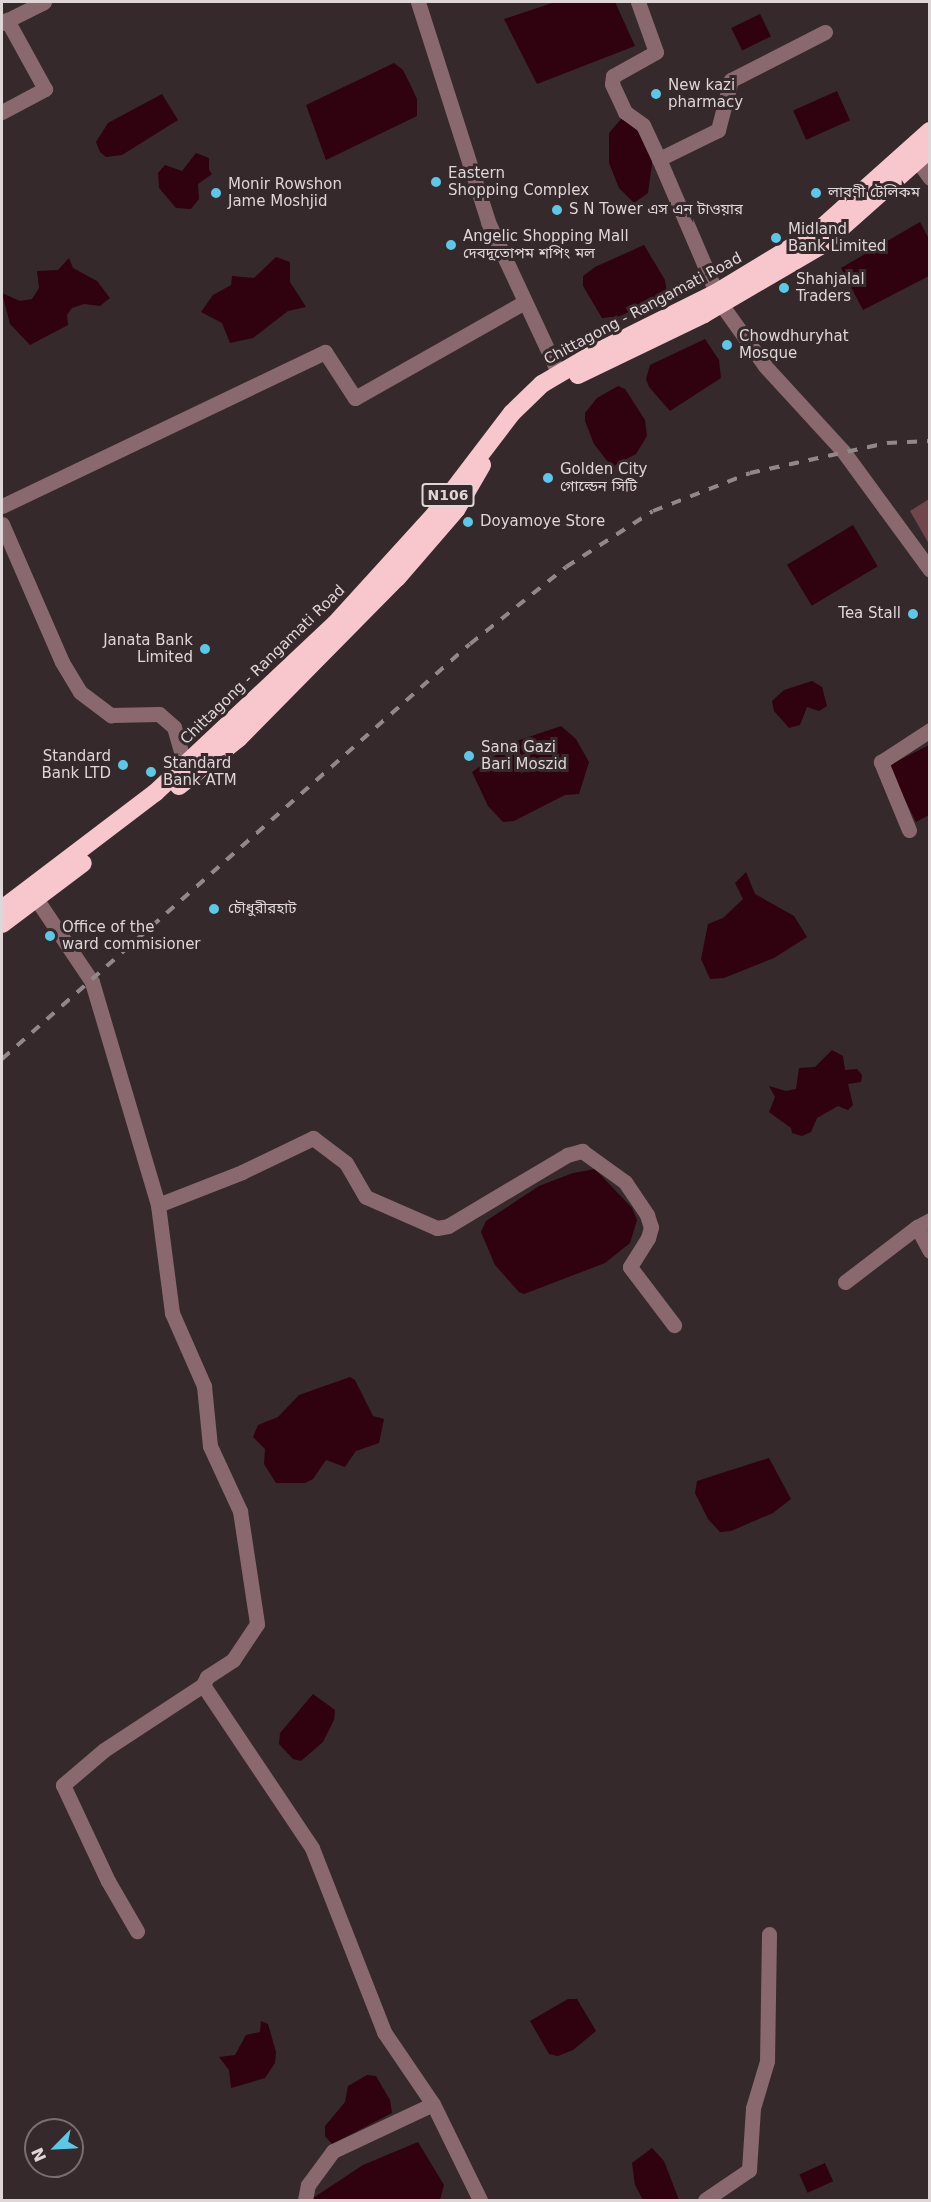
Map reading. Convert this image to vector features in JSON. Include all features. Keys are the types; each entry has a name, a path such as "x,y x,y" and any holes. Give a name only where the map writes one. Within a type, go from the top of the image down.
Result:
{"highway":[{"name":"Chittagong - Rangamati Road","path":"2,909 155,793 336,624 435,514 512,413 558,372 719,298 818,231 930,131"},
{"name":"Chittagong - Rangamati Road","path":"2,924 37,900 239,738 397,578 456,510 488,456 539,402 572,378 822,245 923,155"}],"street":[{"path":"2,112 45,89 4,22 44,2"},
{"path":"418,2 488,222 558,372"},
{"path":"638,2 656,52 613,76 612,84 625,112 643,125 719,298 765,366 843,451 930,570"},
{"path":"658,159 718,130 731,80 825,32"},
{"path":"923,155 930,178"},
{"path":"2,506 325,352 355,398 525,302"},
{"path":"2,524 62,662 80,692 111,715 159,714 174,727 185,765"},
{"path":"909,830 881,762 930,730"},
{"path":"37,900 92,982 158,1205 172,1314 204,1386 210,1446 240,1511 256,1624 233,1660 207,1677 203,1685 104,1750 63,1785 108,1881 137,1931"},
{"path":"158,1205 242,1173 314,1138 345,1163 366,1197 437,1228 448,1226 567,1155 582,1151 625,1182 647,1215 651,1227 648,1238 630,1267 674,1325"},
{"path":"845,1282 923,1224 930,1251"},
{"path":"203,1685 312,1848 384,2032 433,2104 480,2200"},
{"path":"705,2200 749,2170 753,2108 768,2061 769,1934"},
{"path":"305,2200 308,2185 333,2151 433,2104"}],"shaded area":[{"path":"555,2 615,2 635,46 537,84 504,19"},
{"path":"760,14 771,36 742,50 731,28"},
{"path":"394,63 403,70 417,99 417,116 326,160 306,105"},
{"path":"837,91 850,120 806,140 793,111"},
{"path":"162,94 178,120 122,155 106,157 100,152 96,142 108,123"},
{"path":"622,118 635,123 653,157 648,193 634,203 619,188 609,163 609,133"},
{"path":"196,153 209,158 209,170 212,174 198,184 199,199 191,209 176,208 159,188 158,173 165,165 182,171"},
{"path":"920,222 929,239 929,276 863,310 841,268"},
{"path":"644,245 665,280 667,294 620,316 602,318 583,286 583,276 595,267"},
{"path":"276,257 290,262 290,282 306,307 288,311 253,338 230,343 222,323 201,312 213,295 231,285 232,276 254,278"},
{"path":"69,258 73,268 97,281 110,298 100,306 84,304 72,308 67,315 68,325 30,345 10,324 2,293 20,301 32,299 39,288 37,271 58,270"},
{"path":"705,339 719,360 721,378 670,411 649,387 646,379 650,365"},
{"path":"618,386 625,389 645,420 647,436 636,454 612,467 594,444 585,421 585,413 597,398"},
{"path":"929,499 929,544 910,511"},
{"path":"853,525 878,566 812,606 787,565"},
{"path":"812,681 822,687 827,706 819,711 807,707 800,725 789,728 774,711 772,701 784,690"},
{"path":"561,726 576,739 589,762 579,794 565,795 514,821 503,822 488,806 472,772 514,742"},
{"path":"929,745 929,815 916,822 888,766"},
{"path":"746,872 755,894 794,916 807,937 774,958 724,978 710,979 701,959 708,924 723,918 743,899 735,883"},
{"path":"832,1050 843,1056 845,1070 857,1069 862,1075 861,1082 848,1084 853,1105 848,1110 838,1106 817,1118 811,1132 802,1136 792,1133 791,1128 769,1112 775,1097 769,1086 786,1091 796,1089 799,1068 815,1067"},
{"path":"595,1169 632,1208 637,1220 630,1243 605,1263 524,1294 519,1292 495,1265 481,1232 486,1221 539,1186 573,1173"},
{"path":"350,1377 355,1380 373,1416 384,1419 379,1443 356,1451 345,1467 326,1460 313,1479 305,1483 276,1483 264,1464 265,1449 253,1437 258,1425 278,1417 299,1395"},
{"path":"769,1458 791,1499 773,1513 731,1531 720,1532 708,1519 695,1493 697,1481"},
{"path":"313,1694 335,1710 334,1720 323,1742 301,1761 293,1759 279,1744 280,1733"},
{"path":"568,1999 577,1999 596,2031 573,2050 558,2056 549,2054 530,2021"},
{"path":"261,2021 268,2024 276,2052 275,2063 265,2078 231,2088 229,2070 219,2057 235,2055 246,2035 260,2032"},
{"path":"367,2075 376,2076 390,2100 392,2113 332,2144 325,2136 325,2126 345,2102 348,2086"},
{"path":"418,2142 444,2185 440,2200 310,2200 363,2165"},
{"path":"652,2148 664,2161 679,2200 643,2200 635,2185 632,2163"},
{"path":"825,2163 833,2181 808,2193 799,2174"}],"railway":[{"path":"2,1059 470,644 566,567 653,511 750,473 887,443 930,441"}],"place":[{"name":"New kazi pharmacy","path":"656,94"},
{"name":"Eastern Shopping Complex","path":"436,182"},
{"name":"Monir Rowshon Jame Moshjid","path":"216,193"},
{"name":"লাবণী টেলিকম","path":"816,193"},
{"name":"S N Tower এস এন টাওয়ার","path":"557,210"},
{"name":"Midland Bank Limited","path":"776,238"},
{"name":"Angelic Shopping Mall দেবদূতোপম শপিং মল","path":"451,245"},
{"name":"Shahjalal Traders","path":"784,288"},
{"name":"Chowdhuryhat Mosque","path":"727,345"},
{"name":"Golden City গোল্ডেন সিটি","path":"548,478"},
{"name":"Doyamoye Store","path":"468,522"},
{"name":"Tea Stall","path":"913,614"},
{"name":"Janata Bank Limited","path":"205,649"},
{"name":"Sana Gazi Bari Moszid","path":"469,756"},
{"name":"Standard Bank LTD","path":"123,765"},
{"name":"Standard Bank ATM","path":"151,772"},
{"name":"চৌধুরীরহাট","path":"214,909"},
{"name":"Office of the ward commisioner","path":"50,936"}]}
